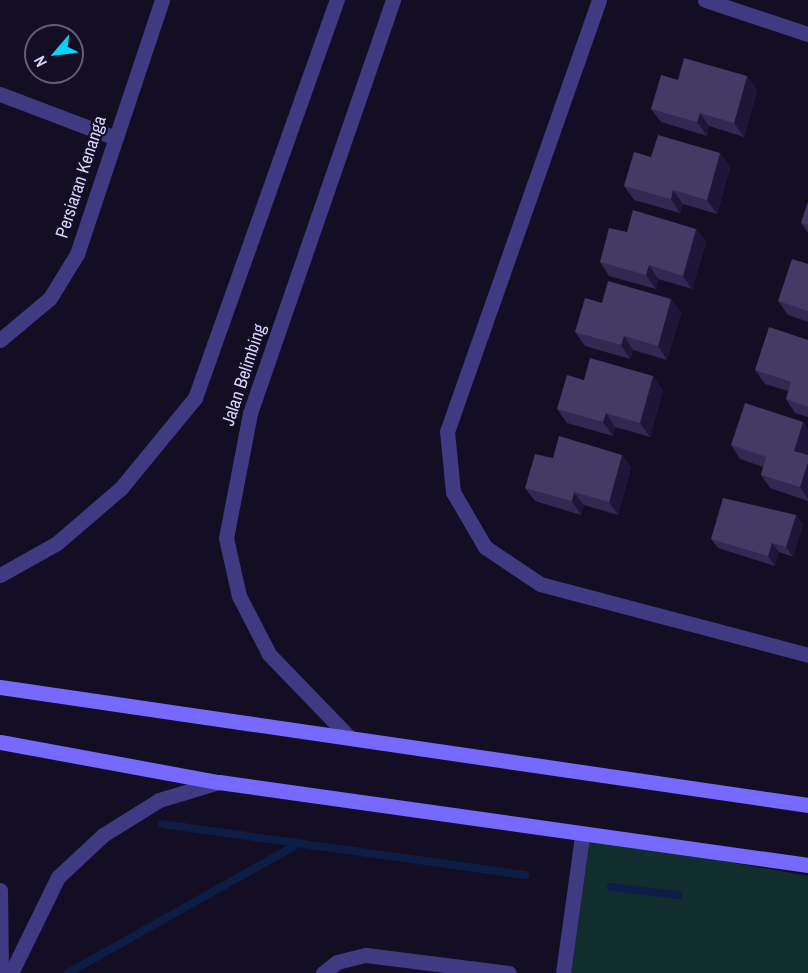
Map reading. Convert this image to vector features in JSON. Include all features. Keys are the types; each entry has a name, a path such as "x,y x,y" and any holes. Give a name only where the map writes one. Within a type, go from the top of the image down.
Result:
{"main road":[{"path":"0,687 808,805"},
{"path":"0,742 219,782 582,837 808,865"}],"street":[{"name":"Persiaran Kenanga","path":"0,340 50,298 76,254 113,137 162,0"},
{"name":"Jalan Belimbing","path":"0,575 57,543 122,488 195,398 337,0"},
{"name":"Jalan Belimbing","path":"350,738 269,654 239,596 226,538 250,413 393,0"},
{"path":"599,0 447,431 453,492 484,547 540,584 808,655"},
{"path":"705,0 808,34"},
{"path":"0,94 113,137"},
{"path":"11,973 58,877 103,835 159,800 219,782"},
{"path":"563,973 582,837"},
{"path":"0,890 1,973"},
{"path":"323,973 337,962 366,955 509,973"}],"green space":[{"path":"582,836 808,876 808,973 563,973"}],"building":[{"path":"684,58 747,76 734,123 700,113 697,122 651,109 661,75 678,80"},
{"path":"658,135 720,153 707,200 673,190 671,199 624,186 634,152 651,157"},
{"path":"808,202 808,225 801,223"},
{"path":"633,210 696,229 683,276 649,265 646,275 600,262 609,228 627,232"},
{"path":"792,259 808,264 808,311 778,301"},
{"path":"608,281 671,299 658,346 624,336 621,345 575,332 585,298 602,303"},
{"path":"769,327 808,340 808,407 786,399 791,382 755,370"},
{"path":"590,358 653,376 640,423 606,413 603,422 557,409 567,375 584,380"},
{"path":"745,403 803,422 794,451 808,455 800,487 761,475 766,457 731,445"},
{"path":"559,436 622,455 609,502 574,492 572,501 525,488 535,454 553,458"},
{"path":"723,498 796,515 786,547 772,543 768,556 711,539"}],"waterway":[{"path":"162,824 525,875"},
{"path":"68,973 294,846"},
{"path":"611,887 679,895"}]}
